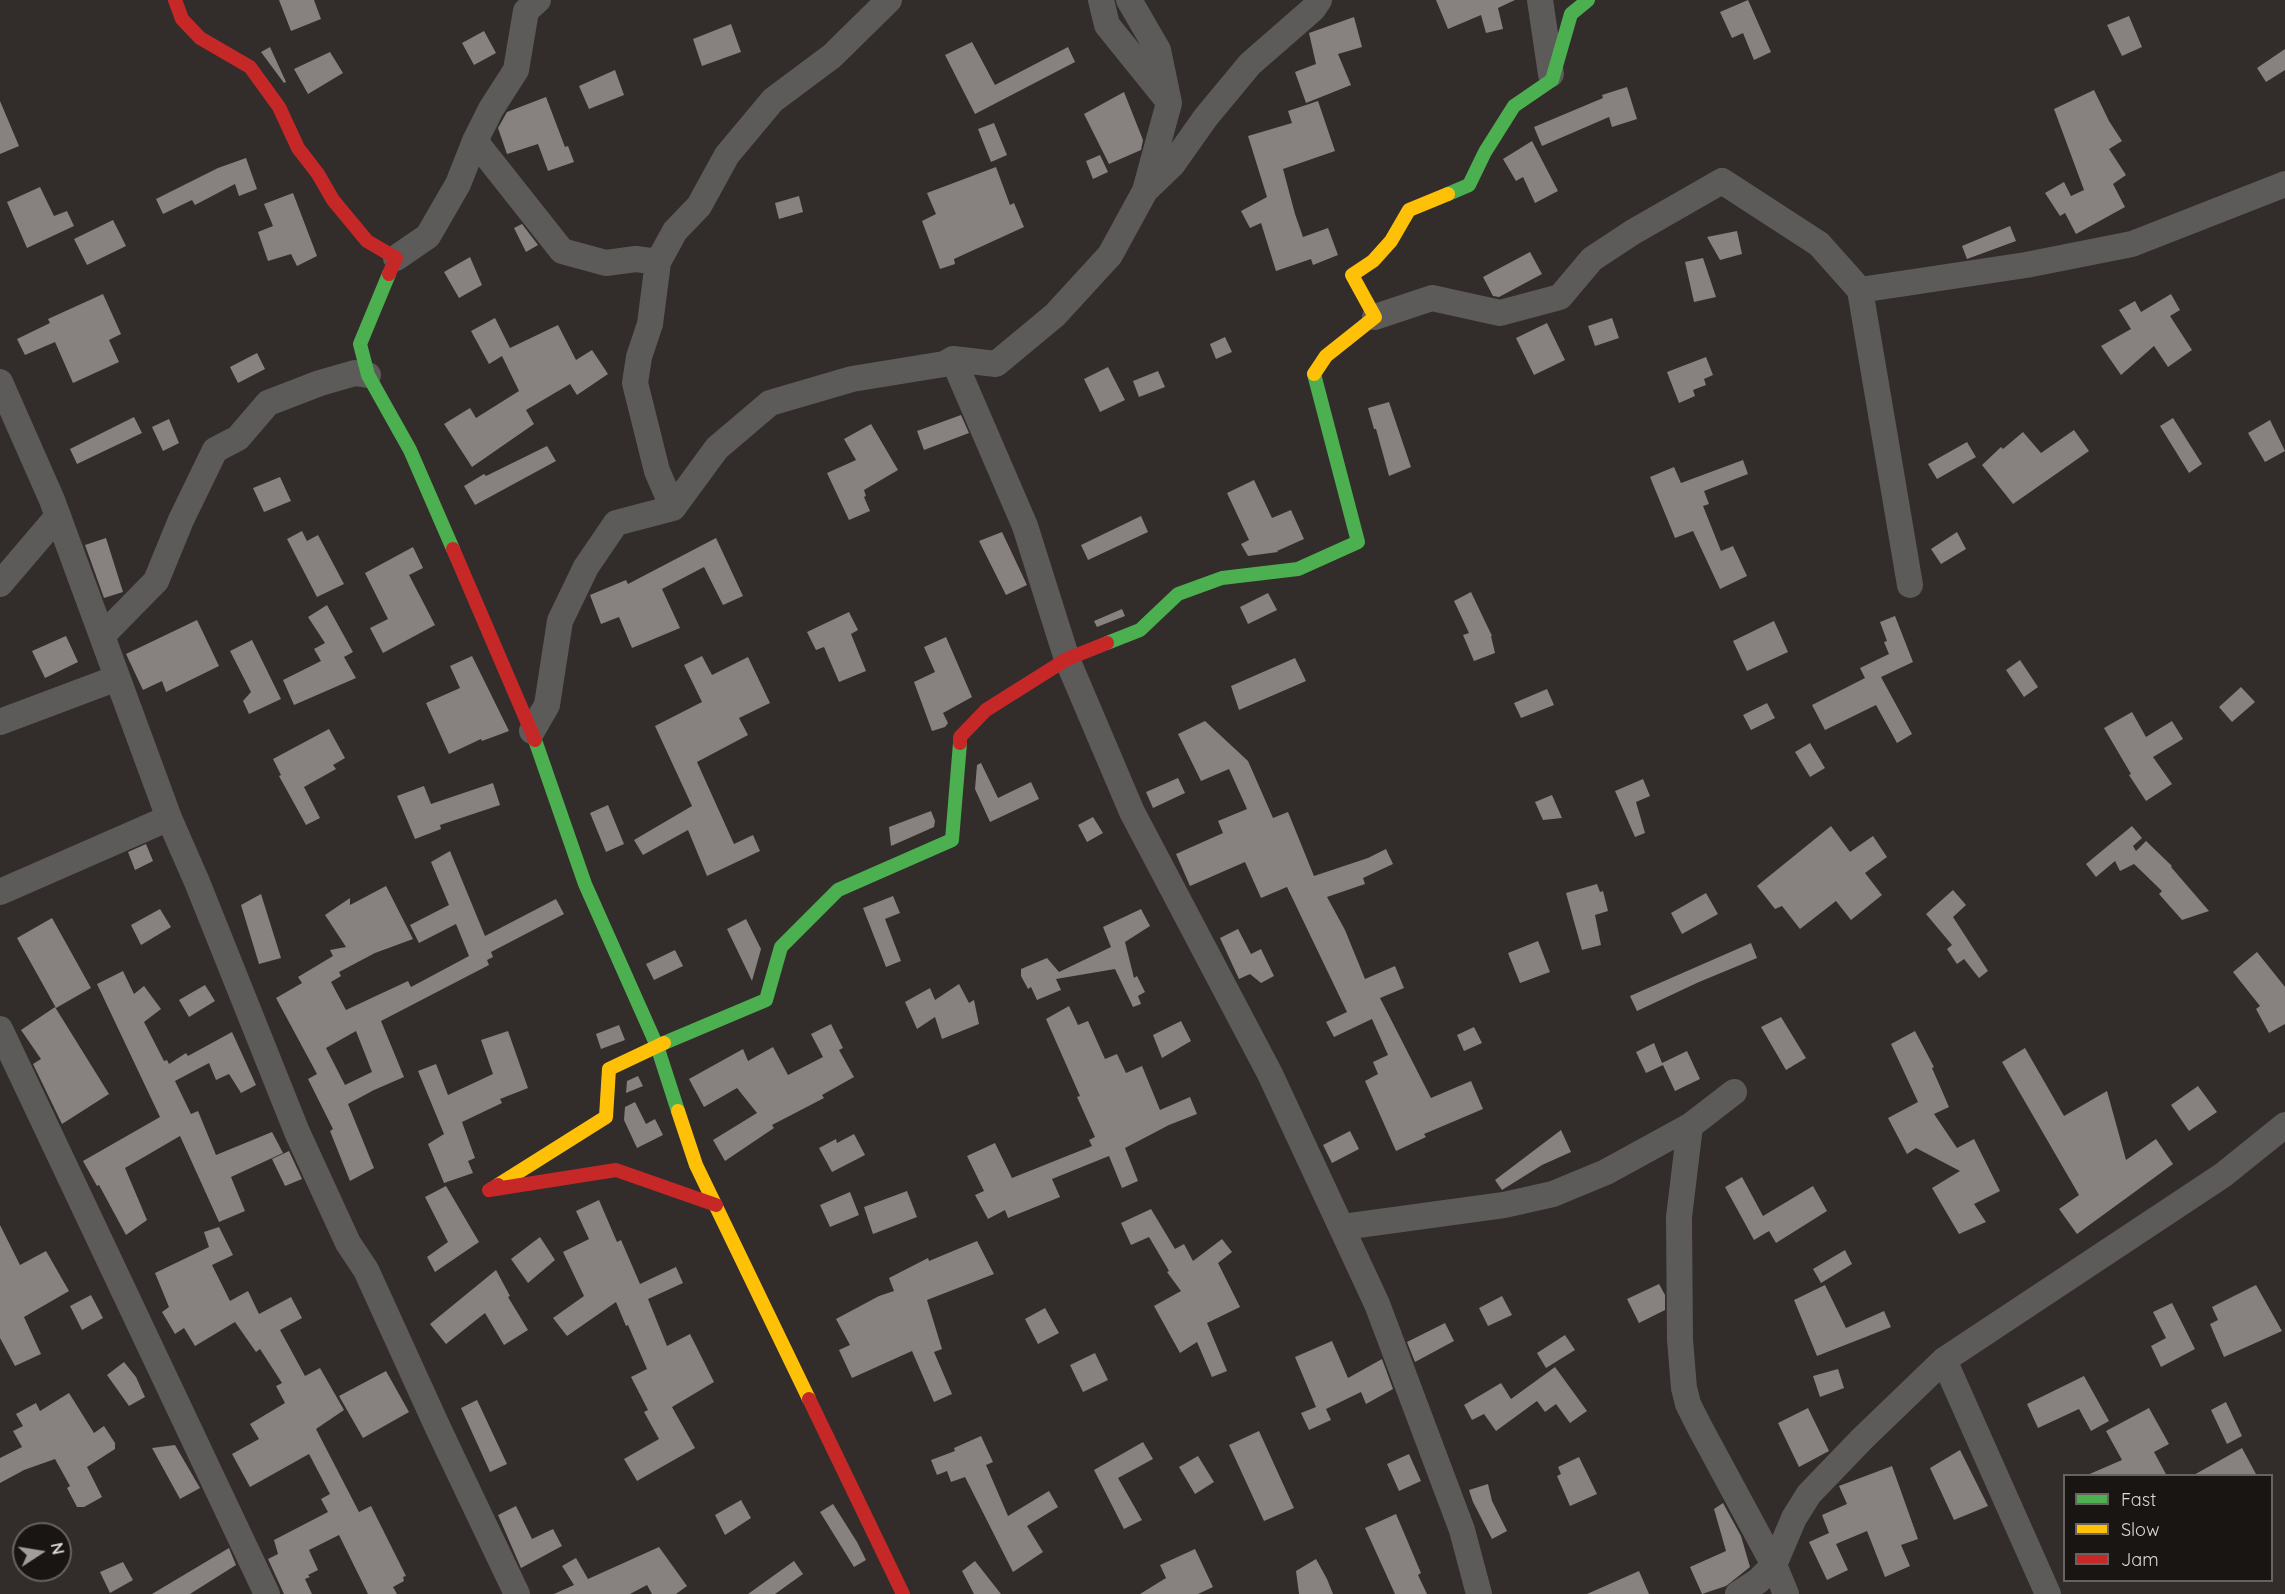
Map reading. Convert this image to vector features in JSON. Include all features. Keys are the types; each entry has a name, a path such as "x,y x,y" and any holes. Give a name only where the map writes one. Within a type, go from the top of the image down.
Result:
{"street":[{"path":"175,0 182,19 200,38 250,68 279,107 298,148 318,174 333,200 367,241 396,258"},
{"path":"538,0 526,11 516,70 491,109 458,184 428,236 396,258 360,344 368,375 410,450 532,731 585,884 657,1046 696,1165 903,1594"},
{"path":"673,508 657,471 635,383 639,357 650,324 658,262 675,231 699,206 727,155 773,100 832,56 889,0"},
{"path":"1101,0 1107,25 1170,103"},
{"path":"532,731 547,705 560,621 586,567 616,523 673,508 717,448 770,403 852,379 944,364 953,359 996,364 1055,315 1110,255 1145,191 1170,103 1158,50 1129,0"},
{"path":"1145,191 1172,165 1206,117 1250,64 1313,9 1319,0"},
{"path":"1540,0 1552,80"},
{"path":"1375,316 1352,274 1373,261 1390,241 1409,210 1469,185 1485,152 1514,106 1552,80 1571,14 1588,0"},
{"path":"475,141 562,251 606,263 636,259 658,262"},
{"path":"716,1205 616,1170 489,1191 606,1117 609,1069 766,1000 781,947 838,890 952,840 960,737 986,710 1066,658 1140,630 1178,594 1222,578 1298,569 1358,542 1313,375 1326,356 1375,316 1432,298 1500,313 1560,297 1592,259 1633,232 1722,181 1819,244 1860,290 1910,585"},
{"path":"1860,290 2026,265 2132,244 2285,184"},
{"path":"953,359 1025,526 1066,658 1137,821 1270,1074 1377,1304 1462,1530 1479,1594"},
{"path":"102,636 156,581 181,520 215,450 238,438 268,402 355,373 368,375"},
{"path":"0,382 58,516 169,818 297,1132 348,1243 366,1270 517,1594"},
{"path":"0,584 58,516"},
{"path":"0,722 117,678"},
{"path":"0,892 169,818"},
{"path":"0,1029 267,1594"},
{"path":"1343,1227 1504,1205 1553,1194 1606,1172 1690,1126 1734,1092"},
{"path":"1738,1594 1758,1581 1774,1565 1794,1518 1809,1494 1944,1360 2223,1175 2285,1125"},
{"path":"1690,1126 1679,1217 1680,1340 1684,1388 1688,1404 1774,1565 1786,1594"},
{"path":"1944,1360 2048,1594"}],"building":[{"path":"279,0 314,0 321,19 291,31"},
{"path":"1436,0 1515,0 1498,8 1503,29 1486,33 1481,15 1448,29"},
{"path":"1748,0 1771,52 1754,60 1743,33 1732,38 1720,12"},
{"path":"2129,16 2142,47 2122,56 2107,25"},
{"path":"1354,17 1362,47 1338,54 1351,85 1306,103 1295,72 1316,64 1309,33"},
{"path":"731,24 741,52 702,66 693,39"},
{"path":"484,31 496,53 474,65 462,43"},
{"path":"972,42 995,85 1068,47 1075,62 975,114 945,55"},
{"path":"270,47 286,82 284,83 261,52"},
{"path":"2285,49 2285,70 2266,82 2257,68"},
{"path":"330,52 343,73 308,94 294,69"},
{"path":"615,70 624,95 589,109 579,86"},
{"path":"1627,87 1637,119 1612,127 1609,117 1542,146 1534,127 1603,98 1602,95"},
{"path":"2094,90 2122,141 2109,149 2126,175 2113,184 2125,207 2076,234 2065,213 2060,216 2045,193 2064,182 2071,196 2084,190 2054,109"},
{"path":"1124,92 1143,140 1141,150 1109,164 1084,114"},
{"path":"546,97 565,147 568,146 574,162 548,171 538,144 507,154 498,128 507,112"},
{"path":"0,101 19,146 0,154"},
{"path":"1318,101 1335,151 1283,169 1303,237 1328,228 1338,255 1313,265 1311,259 1276,271 1261,223 1250,228 1241,211 1267,197 1248,136 1292,123 1288,111"},
{"path":"994,123 1007,155 991,162 978,129"},
{"path":"1532,141 1558,191 1535,203 1523,177 1516,181 1503,159"},
{"path":"1100,155 1108,172 1093,179 1086,161"},
{"path":"246,158 257,189 239,196 235,184 195,205 192,200 163,214 156,199 218,168"},
{"path":"996,167 1010,205 1014,203 1024,227 954,259 955,264 940,269 922,221 936,214 927,193"},
{"path":"40,187 54,216 67,211 74,226 27,248 7,202"},
{"path":"293,193 317,256 297,266 291,254 268,261 258,232 273,226 264,204"},
{"path":"799,196 803,212 779,219 775,203"},
{"path":"113,220 126,246 87,265 74,239"},
{"path":"522,224 538,245 526,252 514,228"},
{"path":"2010,226 2016,241 1967,259 1962,246"},
{"path":"1737,231 1742,254 1720,260 1707,237"},
{"path":"1530,252 1542,274 1499,297 1493,296 1483,277"},
{"path":"470,257 482,285 459,298 444,272"},
{"path":"1703,258 1716,297 1694,302 1685,262"},
{"path":"103,294 121,334 109,340 119,362 73,383 55,342 25,355 17,339 50,323 48,319"},
{"path":"2171,294 2180,310 2170,316 2192,350 2168,367 2154,346 2121,375 2101,346 2131,329 2119,310 2135,301 2141,312"},
{"path":"495,318 510,348 558,325 576,360 592,350 608,374 577,395 570,384 526,410 534,424 472,467 444,424 470,408 476,418 519,391 502,356 489,364 471,331"},
{"path":"1612,318 1619,338 1595,346 1588,326"},
{"path":"1547,323 1565,360 1534,375 1516,338"},
{"path":"1225,337 1232,352 1216,359 1210,344"},
{"path":"257,353 265,369 238,383 230,367"},
{"path":"1706,357 1713,375 1704,379 1706,385 1693,390 1695,396 1679,403 1667,372"},
{"path":"1108,367 1125,400 1100,412 1084,379"},
{"path":"1158,371 1165,387 1139,397 1133,381"},
{"path":"1389,402 1411,467 1389,476 1368,408"},
{"path":"961,415 969,433 924,450 917,431"},
{"path":"134,417 142,433 77,464 70,449"},
{"path":"2173,418 2202,464 2189,473 2160,426"},
{"path":"169,419 179,443 163,451 152,427"},
{"path":"2270,420 2285,451 2265,462 2248,433"},
{"path":"871,424 898,470 864,490 866,496 864,497 870,511 849,520 827,473 856,460 844,439"},
{"path":"2074,430 2089,451 2013,504 1982,465 2001,447 2003,449 2023,432 2041,453"},
{"path":"1967,442 1976,457 1937,479 1928,464"},
{"path":"547,446 556,461 475,505 464,486 484,474 486,476"},
{"path":"1743,460 1748,474 1704,491 1709,504 1703,506 1721,551 1733,546 1747,576 1720,589 1693,531 1675,538 1650,477 1674,467 1681,483"},
{"path":"280,477 291,501 264,512 253,488"},
{"path":"1254,480 1272,518 1291,510 1304,539 1278,552 1248,556 1241,544 1249,540 1227,493"},
{"path":"1141,516 1148,532 1088,560 1081,545"},
{"path":"302,531 307,541 318,535 344,584 317,597 287,539"},
{"path":"1002,532 1027,585 1006,595 979,541"},
{"path":"1957,532 1966,549 1941,564 1931,549"},
{"path":"106,538 123,592 104,598 85,545"},
{"path":"716,538 743,596 723,605 704,567 662,589 680,628 632,648 619,617 601,624 590,595 626,580 628,584"},
{"path":"413,547 423,568 409,575 435,625 383,653 370,628 388,619 365,573"},
{"path":"1471,592 1492,636 1495,653 1474,661 1463,635 1469,633 1454,601"},
{"path":"1268,593 1277,610 1248,624 1240,607"},
{"path":"327,605 353,652 344,657 356,678 294,705 283,680 321,661 314,649 325,643 308,617"},
{"path":"1122,609 1125,616 1097,627 1094,621"},
{"path":"849,612 858,630 851,634 866,671 839,682 824,647 816,650 807,632"},
{"path":"1895,616 1913,662 1881,677 1912,734 1897,743 1876,705 1825,730 1812,705 1865,678 1860,668 1889,654 1880,622"},
{"path":"197,620 219,666 166,692 162,681 143,690 126,654"},
{"path":"1774,621 1788,652 1747,671 1733,641"},
{"path":"66,636 78,662 45,678 32,651"},
{"path":"946,637 972,697 943,713 948,723 945,727 932,731 914,682 935,672 924,647"},
{"path":"252,640 281,699 249,714 243,701 251,692 230,651"},
{"path":"472,656 509,731 482,741 481,739 449,754 426,703 460,688 450,666"},
{"path":"702,656 712,675 748,657 770,703 739,718 748,735 697,762 734,844 753,835 760,851 707,876 688,830 643,855 634,840 692,806 655,726 702,702 684,665"},
{"path":"1295,658 1306,681 1239,710 1231,686"},
{"path":"2020,660 2038,687 2024,697 2006,670"},
{"path":"2241,687 2255,702 2232,722 2219,707"},
{"path":"1547,689 1554,705 1521,718 1514,703"},
{"path":"1767,703 1775,718 1751,730 1743,715"},
{"path":"2132,712 2146,737 2172,721 2183,739 2153,757 2172,784 2146,801 2104,728"},
{"path":"1205,721 1248,761 1273,818 1288,812 1314,876 1368,858 1386,849 1393,864 1363,878 1365,884 1327,897 1345,930 1365,979 1395,966 1404,988 1380,998 1431,1098 1471,1081 1483,1109 1424,1134 1426,1137 1396,1151 1365,1081 1378,1074 1373,1062 1388,1055 1372,1019 1334,1037 1326,1022 1347,1012 1287,887 1261,898 1245,862 1190,886 1176,854 1223,833 1218,821 1247,809 1229,769 1201,781 1178,734"},
{"path":"329,729 345,758 333,765 336,769 304,787 320,818 306,825 279,776 281,775 273,759"},
{"path":"1810,743 1825,768 1810,777 1795,752"},
{"path":"981,763 998,798 1031,782 1039,799 990,822 975,789 977,765"},
{"path":"1178,778 1185,793 1153,808 1146,792"},
{"path":"1643,779 1650,796 1636,802 1645,833 1635,837 1615,791"},
{"path":"493,783 500,805 440,825 441,829 415,839 397,796 424,786 431,804"},
{"path":"1552,795 1562,818 1543,820 1535,802"},
{"path":"608,805 624,844 606,852 590,813"},
{"path":"931,811 935,821 934,827 891,846 889,827"},
{"path":"1093,817 1103,833 1087,842 1078,825"},
{"path":"1831,826 1850,852 1873,836 1887,857 1865,873 1882,895 1851,920 1836,901 1800,929 1782,906 1775,909 1757,886"},
{"path":"2132,826 2142,838 2133,846 2136,851 2146,841 2172,866 2209,911 2182,920 2159,894 2162,891 2134,864 2120,871 2115,861 2096,877 2086,864"},
{"path":"146,844 153,861 135,870 128,852"},
{"path":"450,851 485,936 556,899 564,914 491,952 493,957 487,960 489,965 381,1021 404,1077 348,1104 374,1168 350,1181 330,1131 333,1129 308,1079 317,1074 276,998 302,983 298,977 333,956 330,950 346,947 325,915 350,898 350,905 386,886 413,939 375,953 339,972 341,976 331,982 346,1010 408,981 411,987 469,956 456,924 419,943 410,925 449,905 431,862","holes":["356,1031 372,1072 345,1085 326,1048"]},
{"path":"1597,884 1600,892 1603,891 1608,911 1595,915 1601,945 1582,950 1566,893"},
{"path":"1953,890 1966,905 1953,917 1988,971 1979,978 1964,959 1957,964 1947,949 1952,945 1926,914"},
{"path":"1706,893 1718,914 1682,934 1671,913"},
{"path":"261,894 281,958 259,964 241,905"},
{"path":"893,896 900,913 885,919 901,961 886,967 863,908"},
{"path":"160,909 171,927 141,945 131,925"},
{"path":"1141,909 1150,926 1125,942 1134,978 1137,976 1145,992 1138,996 1141,1004 1133,1007 1115,969 1056,979 1061,990 1037,1000 1031,987 1028,989 1021,976 1021,969 1047,958 1059,972 1111,947 1103,927"},
{"path":"52,918 91,988 56,1008 17,938"},
{"path":"746,919 761,949 752,981 727,929"},
{"path":"1238,929 1251,954 1261,949 1274,976 1261,983 1250,974 1239,979 1220,938"},
{"path":"1538,941 1550,972 1520,983 1508,953"},
{"path":"1751,943 1757,958 1637,1011 1630,996"},
{"path":"675,950 683,966 654,980 646,964"},
{"path":"2257,952 2285,987 2285,1024 2269,1033 2256,1009 2260,1006 2233,972"},
{"path":"123,971 134,994 144,986 161,1009 144,1022 164,1061 167,1060 169,1064 186,1053 188,1056 232,1032 256,1085 241,1093 229,1074 216,1080 209,1063 175,1081 191,1114 198,1111 216,1155 272,1132 283,1153 231,1177 245,1211 219,1222 180,1136 125,1168 147,1220 126,1235 83,1161 160,1117 97,984"},
{"path":"959,984 969,1003 974,1000 979,1024 942,1039 935,1017 917,1029 905,1002 930,988 935,1000"},
{"path":"205,985 215,1001 189,1017 179,1000"},
{"path":"1069,1006 1078,1025 1088,1021 1105,1059 1117,1054 1126,1073 1142,1066 1160,1110 1190,1097 1197,1114 1169,1125 1125,1148 1138,1181 1122,1188 1109,1156 1052,1179 1060,1197 1008,1218 1005,1210 988,1219 975,1195 984,1191 967,1156 995,1143 1012,1178 1092,1146 1089,1140 1095,1137 1077,1097 1080,1096 1046,1019"},
{"path":"55,1007 109,1094 62,1124 33,1064 41,1059 21,1030"},
{"path":"1781,1017 1806,1058 1786,1070 1761,1027"},
{"path":"1181,1021 1191,1041 1162,1058 1153,1035"},
{"path":"831,1024 843,1048 839,1050 854,1077 822,1095 824,1098 772,1125 774,1128 725,1161 713,1140 757,1113 737,1088 704,1107 689,1079 743,1049 748,1061 773,1047 788,1075 823,1057 811,1034"},
{"path":"619,1025 625,1040 601,1049 596,1034"},
{"path":"1474,1027 1482,1043 1464,1051 1457,1035"},
{"path":"508,1031 528,1088 500,1099 502,1103 462,1122 475,1158 468,1161 473,1173 444,1183 428,1144 444,1134 418,1071 436,1064 448,1095 493,1074 481,1040"},
{"path":"1915,1031 1934,1067 1932,1068 1949,1107 1934,1114 1957,1148 1974,1139 2000,1191 1974,1204 1986,1222 1959,1234 1932,1188 1960,1171 1916,1148 1907,1154 1888,1118 1918,1102 1891,1044"},
{"path":"1654,1043 1662,1063 1687,1051 1700,1079 1675,1091 1663,1065 1646,1073 1636,1052"},
{"path":"2025,1048 2064,1116 2107,1091 2126,1160 2156,1139 2173,1164 2077,1234 2059,1209 2079,1195 2002,1062"},
{"path":"638,1076 643,1086 626,1093 627,1081"},
{"path":"2198,1086 2217,1112 2189,1131 2171,1105"},
{"path":"635,1102 646,1124 655,1119 663,1135 637,1148 624,1120 625,1107"},
{"path":"1561,1130 1571,1152 1542,1165 1502,1190 1495,1180"},
{"path":"1350,1131 1359,1149 1332,1163 1323,1145"},
{"path":"854,1134 865,1155 832,1172 819,1148 836,1139 837,1143"},
{"path":"289,1151 302,1179 285,1186 272,1159"},
{"path":"1742,1177 1763,1216 1813,1186 1827,1211 1776,1243 1769,1231 1754,1240 1725,1187"},
{"path":"446,1186 479,1242 435,1272 427,1257 448,1242 425,1197"},
{"path":"907,1191 917,1217 873,1234 864,1207"},
{"path":"850,1192 859,1215 830,1227 820,1205"},
{"path":"599,1200 617,1242 621,1240 640,1284 676,1267 683,1283 648,1299 667,1346 690,1334 714,1382 672,1407 695,1448 637,1481 624,1459 659,1439 644,1412 648,1410 631,1377 647,1369 628,1325 626,1326 616,1302 567,1336 553,1318 584,1296 563,1252 589,1239 576,1211"},
{"path":"1151,1209 1175,1249 1184,1244 1193,1261 1222,1239 1232,1252 1218,1263 1240,1307 1207,1323 1227,1371 1212,1377 1197,1342 1180,1353 1154,1306 1181,1291 1167,1272 1169,1271 1149,1237 1131,1245 1121,1223"},
{"path":"0,1225 20,1265 46,1251 69,1291 24,1317 41,1354 15,1366 0,1338"},
{"path":"219,1227 233,1255 212,1265 230,1301 248,1291 259,1314 291,1297 302,1318 280,1330 305,1376 320,1368 344,1410 316,1429 359,1512 371,1506 406,1576 403,1577 404,1581 393,1587 397,1594 368,1594 339,1535 309,1550 318,1570 305,1579 312,1594 284,1594 268,1559 278,1554 274,1540 328,1512 321,1499 330,1494 309,1454 250,1487 232,1454 259,1439 250,1424 285,1403 276,1386 282,1383 260,1349 256,1352 235,1322 195,1346 184,1328 175,1334 162,1312 169,1307 155,1273 209,1247 204,1232"},
{"path":"540,1237 555,1260 528,1283 511,1259"},
{"path":"977,1241 994,1274 927,1300 942,1349 934,1352 952,1394 934,1402 912,1351 852,1378 839,1350 850,1345 836,1319 879,1296 894,1291 889,1278 928,1258 929,1261"},
{"path":"1845,1250 1852,1264 1821,1283 1813,1269"},
{"path":"496,1270 510,1296 508,1297 528,1330 504,1345 485,1313 446,1344 430,1324"},
{"path":"1659,1284 1665,1295 1665,1310 1639,1323 1627,1299"},
{"path":"1825,1285 1846,1328 1884,1311 1891,1327 1817,1356 1794,1300"},
{"path":"2256,1285 2282,1331 2224,1357 2210,1324 2218,1320 2212,1307"},
{"path":"91,1295 103,1318 82,1330 70,1306"},
{"path":"1502,1296 1512,1315 1488,1326 1479,1308"},
{"path":"2172,1303 2195,1349 2161,1367 2151,1346 2166,1338 2153,1312"},
{"path":"1045,1308 1059,1333 1038,1344 1025,1319"},
{"path":"1445,1323 1454,1341 1415,1362 1407,1342"},
{"path":"1565,1335 1575,1350 1546,1368 1537,1353"},
{"path":"1332,1341 1348,1378 1382,1359 1393,1389 1366,1404 1361,1392 1326,1409 1331,1420 1309,1430 1301,1413 1316,1407 1295,1357"},
{"path":"1095,1353 1108,1380 1083,1392 1070,1365"},
{"path":"124,1362 136,1377 145,1397 129,1406 107,1375"},
{"path":"1555,1367 1587,1411 1570,1423 1556,1404 1545,1412 1537,1401 1496,1431 1484,1414 1472,1420 1464,1405 1501,1383 1511,1399"},
{"path":"1838,1369 1844,1388 1820,1397 1813,1376"},
{"path":"386,1371 409,1412 363,1438 339,1396"},
{"path":"2084,1376 2109,1421 2091,1431 2079,1409 2038,1428 2027,1404"},
{"path":"69,1393 94,1433 104,1426 115,1443 115,1449 87,1467 102,1497 84,1507 77,1507 67,1488 70,1486 55,1459 24,1470 0,1483 0,1458 22,1447 13,1431 23,1426 16,1414 36,1403 40,1411"},
{"path":"477,1400 507,1464 490,1472 461,1408"},
{"path":"2226,1402 2242,1436 2227,1444 2211,1410"},
{"path":"1808,1408 1829,1451 1799,1467 1778,1423"},
{"path":"2149,1408 2169,1444 2154,1452 2166,1474 2090,1474 2122,1460 2106,1431"},
{"path":"1259,1431 1294,1508 1264,1521 1229,1445"},
{"path":"981,1436 993,1462 986,1465 1008,1516 1049,1491 1058,1507 1027,1526 1043,1552 1013,1572 965,1477 951,1482 947,1471 937,1475 931,1460 955,1451 954,1448"},
{"path":"1143,1442 1153,1459 1118,1478 1142,1520 1124,1529 1094,1470"},
{"path":"175,1445 200,1488 180,1499 152,1448"},
{"path":"2242,1448 2256,1474 2196,1474"},
{"path":"1960,1450 1988,1506 1954,1520 1930,1468"},
{"path":"1409,1454 1421,1481 1399,1491 1387,1464"},
{"path":"1198,1456 1214,1482 1195,1494 1179,1467"},
{"path":"1579,1457 1597,1494 1570,1506 1557,1476 1561,1474 1558,1467"},
{"path":"1892,1466 1918,1539 1901,1545 1910,1566 1885,1577 1867,1531 1836,1544 1848,1570 1827,1580 1809,1542 1829,1533 1822,1515 1847,1504 1839,1486"},
{"path":"1488,1484 1492,1501 1507,1531 1492,1539 1469,1490"},
{"path":"741,1500 751,1518 725,1535 715,1515"},
{"path":"1723,1503 1741,1536 1750,1567 1726,1586 1702,1594 1690,1567 1726,1551 1714,1509"},
{"path":"833,1504 866,1560 854,1567 820,1512"},
{"path":"516,1506 532,1539 553,1529 562,1546 521,1568 498,1515"},
{"path":"1396,1514 1421,1573 1418,1575 1427,1594 1395,1594 1365,1528"},
{"path":"659,1547 687,1586 676,1594 652,1594 647,1585 630,1594 554,1594 574,1585 562,1566 576,1558 588,1579"},
{"path":"229,1548 236,1565 190,1594 152,1594"},
{"path":"1195,1549 1213,1587 1198,1594 1140,1594 1166,1578 1160,1565"},
{"path":"1316,1559 1333,1594 1299,1594 1296,1571"},
{"path":"794,1561 803,1574 775,1594 748,1594"},
{"path":"975,1561 1001,1594 974,1594 962,1571"},
{"path":"123,1562 133,1580 110,1593 100,1572"},
{"path":"1639,1571 1649,1594 1587,1594"}],"traffic: fast":[{"path":"1448,194 1469,185 1485,152 1514,106 1552,80 1571,14 1588,0"},
{"path":"389,274 360,344 368,375 410,450 453,549"},
{"path":"1107,643 1140,630 1178,594 1222,578 1298,569 1358,542 1314,374"},
{"path":"535,740 585,884 657,1046 678,1111"},
{"path":"664,1043 766,1000 781,947 838,890 952,840 960,743"}],"traffic: slow":[{"path":"1314,374 1326,356 1375,317 1352,275 1373,261 1391,241 1409,210 1448,194"},
{"path":"498,1185 606,1117 609,1069 664,1043"},
{"path":"678,1111 696,1165 809,1399"}],"traffic: jam":[{"path":"175,0 182,19 200,38 250,67 279,107 298,148 318,174 333,200 367,241 396,258 389,274"},
{"path":"453,549 535,740"},
{"path":"960,743 960,737 986,710 1067,659 1107,643"},
{"path":"498,1185 489,1190 616,1170 716,1205"},
{"path":"809,1399 903,1594"}]}
